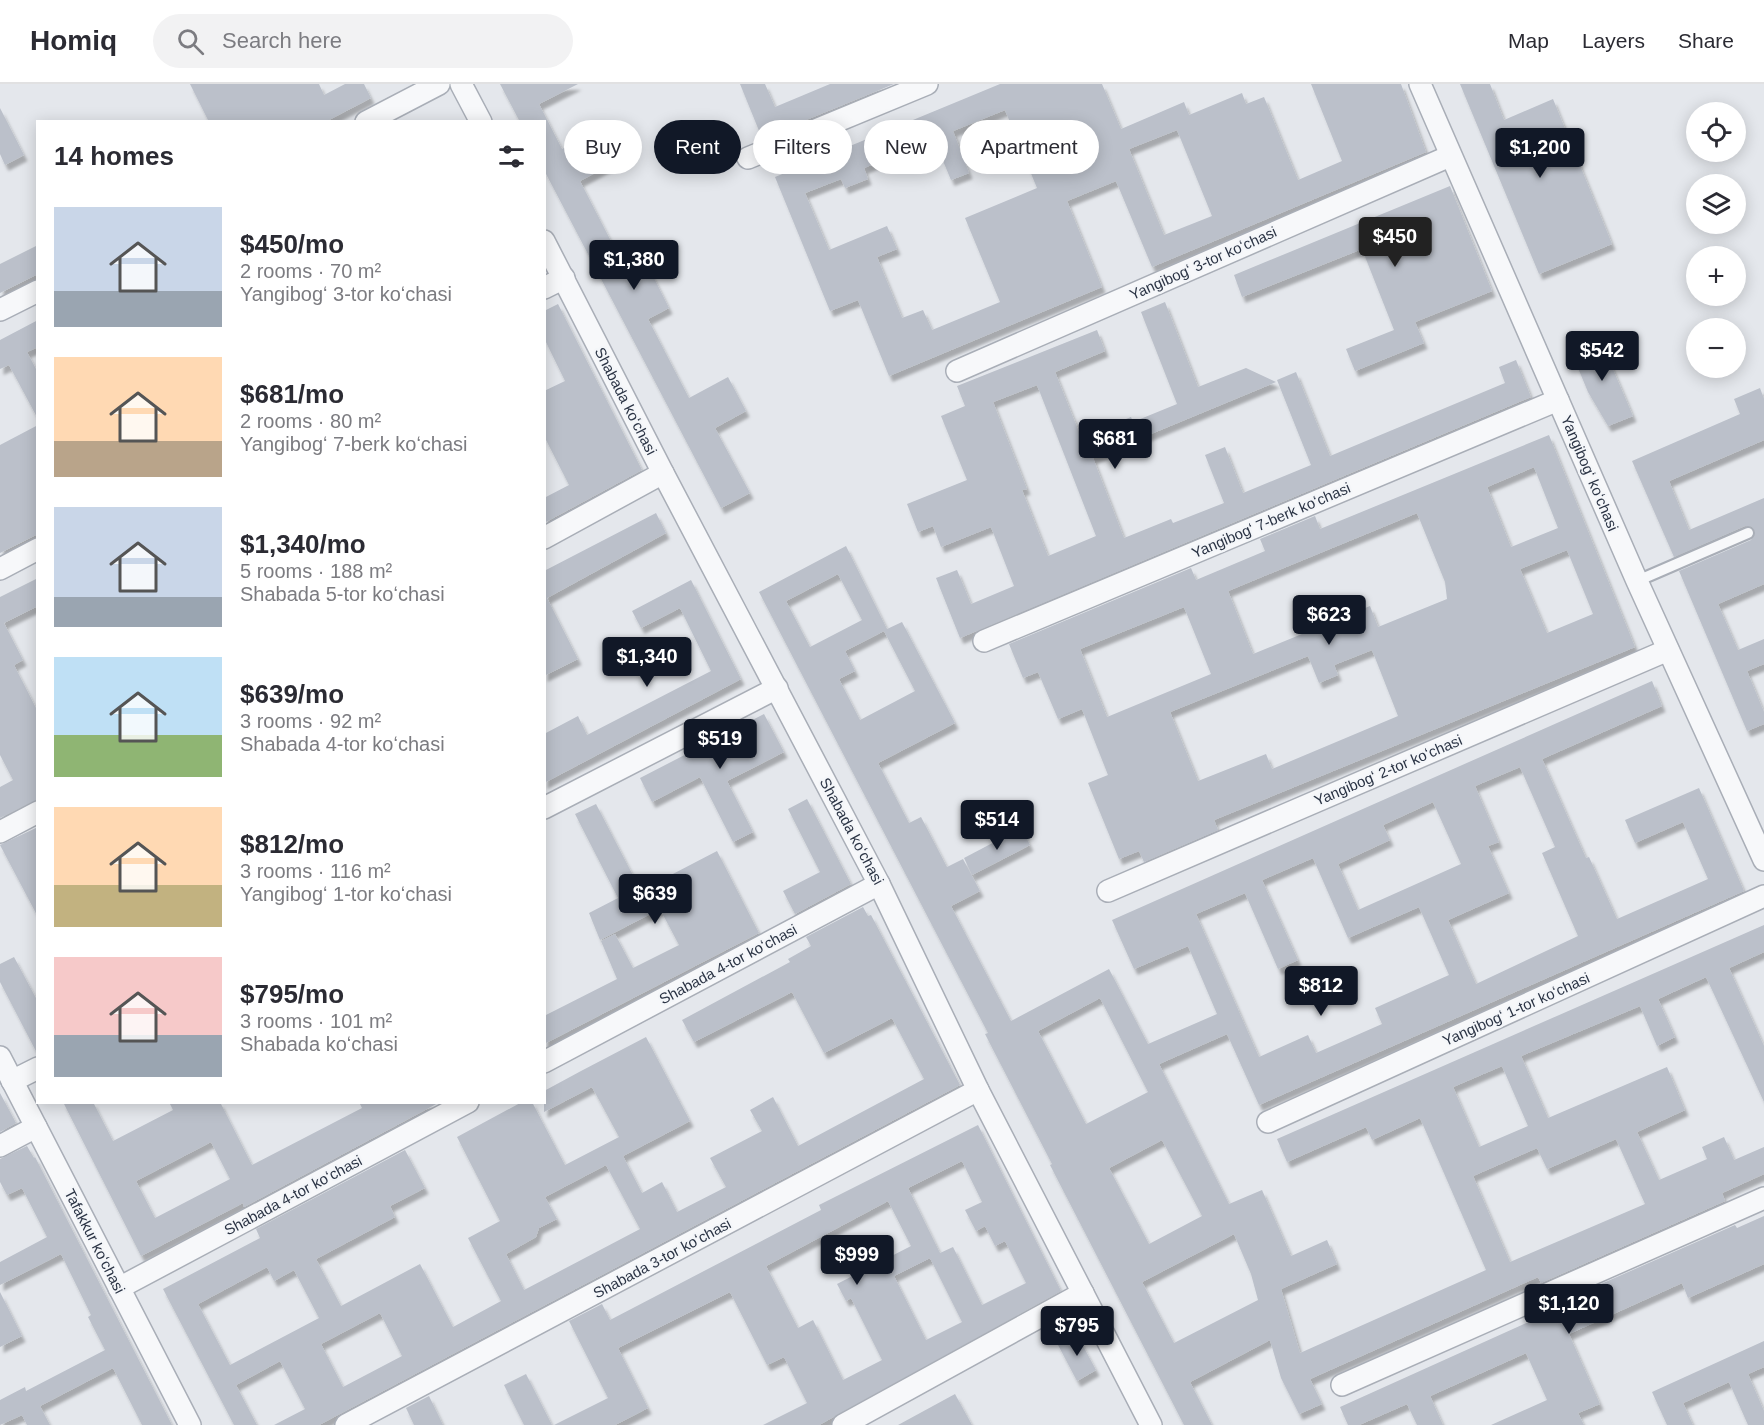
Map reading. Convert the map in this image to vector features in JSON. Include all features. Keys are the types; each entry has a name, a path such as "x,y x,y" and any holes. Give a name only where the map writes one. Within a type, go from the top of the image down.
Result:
{"street":[{"path":"370,120 439,84"},
{"path":"461,84 480,120"},
{"path":"748,158 927,84"},
{"name":"Yangibogʻ koʻchasi","path":"1420,84 1636,581 1764,860"},
{"name":"Yangibogʻ 3-tor koʻchasi","path":"957,371 1450,156"},
{"name":"Shabada koʻchasi","path":"546,245 879,884 978,1090 1151,1425"},
{"path":"546,287 564,278"},
{"path":"0,310 36,292"},
{"name":"Yangibogʻ 7-berk koʻchasi","path":"984,640 1558,400"},
{"path":"546,536 663,473"},
{"path":"0,569 36,550"},
{"name":"Yangibogʻ 2-tor koʻchasi","path":"1108,891 1668,650"},
{"path":"546,807 777,688"},
{"path":"0,832 36,813"},
{"name":"Shabada 4-tor koʻchasi","path":"546,1061 879,884"},
{"name":"Yangibogʻ 1-tor koʻchasi","path":"1268,1122 1764,897"},
{"name":"Tafakkur koʻchasi","path":"0,1057 190,1425"},
{"path":"12,1081 36,1069"},
{"name":"Shabada 3-tor koʻchasi","path":"346,1425 978,1090"},
{"name":"Shabada 4-tor koʻchasi","path":"119,1288 464,1104"},
{"path":"0,1146 36,1127"},
{"path":"1341,1385 1764,1198"},
{"path":"843,1425 1083,1293"}],"lane":[{"path":"1636,581 1748,533"}],"building":[{"path":"190,84 319,84 324,95 345,84 364,84 371,98 329,120 208,120"},
{"path":"500,84 578,84 539,104 562,149 564,148 564,174 593,174 580,181 632,282 651,272 669,308 648,319 689,398 728,377 746,411 715,428 750,493 721,508 546,174 546,120 519,120"},
{"path":"740,84 765,84 775,107 830,84 894,84 806,120 755,120"},
{"path":"1000,84 1102,84 1121,129 1184,102 1189,115 1242,93 1246,104 1264,97 1298,180 1342,161 1311,84 1401,84 1426,152 1152,267 1116,181 1067,201 1102,287 889,376 858,300 830,311 775,177 782,174 852,174 852,145 864,140 864,174 868,179 845,188 841,179 805,193 829,250 887,226 897,249 877,257 902,318 923,310 932,330 1000,302 965,218 1037,188 1031,174 1099,174 1099,120 1009,120 1005,110 980,120 960,120 960,128 953,131 960,149 960,174 966,174 951,180 948,173 948,120 913,120","holes":["1177,130 1212,216 1164,235 1129,149"]},
{"path":"1460,84 1490,84 1504,120 1553,99 1612,244 1539,274"},
{"path":"0,108 24,155 5,165 0,154"},
{"path":"1450,186 1492,291 1415,322 1424,343 1355,371 1346,349 1394,330 1362,249 1242,297 1234,275"},
{"path":"36,246 36,275 0,293 0,264"},
{"path":"1165,302 1198,387 1246,368 1276,382 1093,458 1124,538 1171,519 1173,523 1224,503 1205,455 1225,447 1243,493 1311,465 1277,380 1296,372 1330,456 1505,383 1499,367 1516,360 1531,397 960,638 936,578 957,570 971,604 1014,586 991,527 941,547 933,526 918,532 907,504 967,480 941,416 965,406 957,386 1097,330 1105,351 1055,372 1081,437 1131,417 1133,422 1177,404 1141,312","holes":["1037,385 1096,536 1048,556 1022,490 1027,489 993,402"]},
{"path":"558,304 642,470 546,522 546,497 569,485 546,440 546,390 565,381 546,342 546,310"},
{"path":"36,321 36,348 27,352 36,369 36,415 9,365 0,369 0,340"},
{"path":"1600,339 1633,416 1608,426 1588,392 1571,351"},
{"path":"1760,388 1764,399 1764,440 1669,481 1689,530 1764,498 1764,584 1718,604 1738,650 1764,639 1764,664 1747,671 1764,712 1764,724 1747,731 1679,571 1751,540 1755,531 1752,527 1745,526 1674,557 1632,461 1740,414 1734,399"},
{"path":"36,426 36,535 0,553 0,445"},
{"path":"1549,435 1635,647 1214,820 1218,830 1144,862 1139,851 1119,859 1088,783 1108,775 1082,709 1058,719 1038,672 1023,678 1009,644 1191,568 1196,580 1265,551 1260,539 1315,516 1320,529","holes":["1534,467 1558,528 1511,547 1487,487","1417,513 1445,582 1447,599 1378,627 1370,606 1253,654 1228,591","1567,550 1593,614 1547,633 1520,569","1184,607 1211,674 1107,717 1080,649","1372,650 1398,716 1272,769 1266,754 1198,781 1170,712 1308,656 1319,683 1338,675 1334,665"]},
{"path":"656,513 666,533 547,598 578,659 546,675 546,570"},
{"path":"846,546 887,629 902,622 955,723 878,763 909,823 921,817 947,867 963,859 980,891 951,906 1011,1021 1109,969 1148,1044 1217,1014 1188,946 1134,969 1112,920 1652,681 1662,706 1542,759 1586,858 1589,857 1617,919 1708,879 1683,822 1635,843 1625,820 1699,788 1744,891 1259,1105 1227,1034 1159,1064 1229,1204 1262,1190 1291,1256 1327,1240 1337,1264 1281,1289 1300,1353 1486,1270 1420,1118 1372,1140 1366,1127 1287,1162 1277,1139 1764,925 1764,952 1729,968 1764,1046 1764,1102 1706,977 1658,999 1675,1037 1657,1046 1640,1006 1521,1056 1548,1118 1667,1067 1685,1110 1637,1132 1659,1180 1707,1159 1702,1147 1724,1137 1734,1160 1764,1147 1764,1174 1722,1193 1725,1201 1541,1283 1538,1277 1310,1379 1322,1404 1299,1414 1281,1378 1270,1340 1190,1382 1212,1425 1184,1425 1050,1165 1052,1164 985,1034 988,1033 759,592","holes":["838,574 862,620 810,647 786,601","884,631 915,691 860,720 839,679 855,671 845,651","1520,767 1555,847 1542,853 1578,936 1476,984 1448,920 1509,893 1488,846 1499,842 1475,786","1433,802 1461,864 1358,910 1338,864 1390,840 1383,825","1313,858 1348,938 1419,907 1449,975 1375,1008 1382,1024 1316,1053 1308,1035 1259,1057 1196,914 1245,893 1278,969 1298,960 1262,880","1100,998 1148,1092 1086,1124 1038,1031","1502,1066 1528,1126 1479,1147 1453,1087","1616,1139 1645,1204 1510,1262 1473,1176 1537,1148 1547,1169","1162,1140 1202,1216 1149,1244 1109,1168","1234,1234 1251,1274 1258,1300 1174,1343 1142,1282"]},
{"path":"36,579 36,607 4,623 23,660 14,665 36,708 36,800 0,818 0,787 13,780 0,755 0,597"},
{"path":"691,580 741,679 546,782 546,733 578,716 587,735 711,671 680,608 641,628 632,611"},
{"path":"764,714 784,752 727,781 753,832 733,842 700,777 652,802 640,778"},
{"path":"807,799 851,884 795,914 783,891 820,872 788,809"},
{"path":"596,804 639,887 642,885 644,889 717,851 759,933 546,1043 546,1015 617,979 601,941 615,934 633,968 679,945 660,909 600,940 589,913 618,898 575,814"},
{"path":"36,828 36,913 0,845"},
{"path":"1021,828 1030,845 972,875 964,858"},
{"path":"863,907 868,916 871,915 960,1085 319,1425 274,1425 305,1409 280,1361 236,1385 257,1425 234,1425 163,1289 260,1238 256,1229 405,1150 425,1188 390,1206 395,1217 316,1259 341,1306 420,1264 453,1327 501,1301 468,1238 500,1221 457,1137 518,1104 533,1104 565,1165 619,1137 592,1087 544,1112 546,1090 646,1037 690,1121 623,1156 642,1193 662,1182 677,1212 726,1187 710,1158 762,1131 750,1110 773,1097 798,1146 924,1079 892,1018 824,1053 792,992 694,1042 682,1020 790,962 788,959 811,946 806,937","holes":["606,1165 640,1229 524,1290 506,1254 536,1237 539,1228 557,1219 545,1197","267,1267 274,1281 294,1270 319,1318 230,1365 198,1304","380,1313 402,1356 343,1387 321,1344"]},
{"path":"14,957 36,998 36,1051 0,982 0,964"},
{"path":"0,1093 16,1123 0,1132"},
{"path":"64,1104 94,1104 113,1141 173,1110 170,1104 221,1104 252,1165 362,1108 360,1104 436,1104 244,1207 243,1203 141,1256","holes":["211,1142 230,1179 155,1218 136,1181"]},
{"path":"978,1125 1061,1291 819,1425 763,1425 807,1403 784,1357 767,1365 730,1292 618,1348 648,1408 615,1425 554,1425 608,1398 569,1321 602,1304 610,1320 821,1210 819,1205","holes":["962,1161 982,1202 965,1210 976,1231 985,1226 995,1246 1005,1241 1026,1283 982,1305 953,1247 940,1253 908,1188","888,1201 911,1246 837,1284 846,1301 851,1298 882,1360 843,1380 813,1320 798,1328 766,1266","930,1258 962,1322 926,1340 894,1276"]},
{"path":"27,1146 35,1157 172,1425 142,1425 113,1368 40,1406 50,1425 27,1425 22,1415 0,1425 0,1400 25,1387 26,1391 105,1350 88,1317 91,1315 61,1254 0,1285 0,1262 47,1237 22,1188 7,1195 0,1182 0,1159"},
{"path":"1764,1216 1764,1264 1688,1298 1682,1283 1569,1334 1600,1404 1578,1413 1584,1425 1491,1425 1547,1400 1526,1353 1430,1396 1443,1425 1417,1425 1407,1404 1359,1425 1348,1425 1340,1407 1553,1311 1551,1306 1735,1225 1737,1228"},
{"path":"0,1292 22,1336 0,1347"},
{"path":"1076,1333 1096,1370 1077,1381 1057,1343"},
{"path":"1764,1341 1764,1367 1748,1374 1764,1411 1764,1425 1748,1425 1729,1382 1683,1403 1693,1425 1667,1425 1652,1392"},
{"path":"526,1374 552,1425 524,1425 504,1385"},
{"path":"955,1394 972,1425 898,1425"},
{"path":"429,1396 443,1425 414,1425 406,1408"}]}
